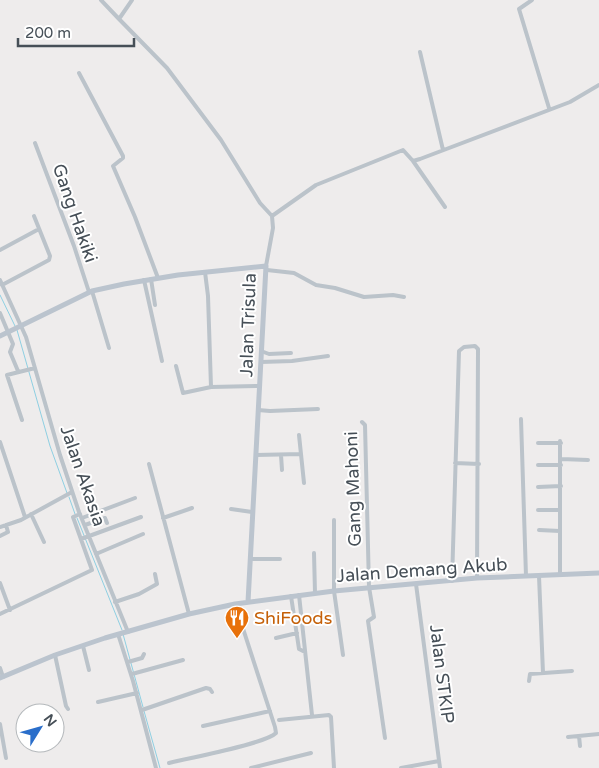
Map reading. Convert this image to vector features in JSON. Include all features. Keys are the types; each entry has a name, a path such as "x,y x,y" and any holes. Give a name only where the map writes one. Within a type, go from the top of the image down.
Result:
{"street":[{"path":"101,0 120,17 167,68 217,134 260,203 272,216 273,228 267,268 294,273 316,285 335,288 364,297 393,295 404,297"},
{"path":"120,17 132,0"},
{"path":"532,0 519,9 549,108"},
{"path":"420,52 443,150"},
{"path":"79,73 123,156 113,166 158,278"},
{"path":"416,160 549,108 570,102 599,85"},
{"name":"Gang Hakiki","path":"35,142 91,292 109,348"},
{"path":"272,216 316,185 400,151 404,151 416,160 445,207"},
{"path":"1,282 49,260 50,256 34,216"},
{"path":"0,250 39,229"},
{"name":"Jalan Trisula","path":"0,336 91,292 158,278 206,272 267,268 248,602"},
{"path":"206,272 211,388"},
{"path":"151,279 155,306"},
{"path":"144,280 162,361"},
{"name":"Jalan Akasia","path":"1,282 35,368 70,493 85,525 115,602 134,673 137,693 144,710 156,768"},
{"path":"0,313 13,344 10,352 18,371"},
{"path":"452,581 459,351 464,346 475,346 478,349 479,464 477,578"},
{"path":"261,350 269,354 291,353"},
{"path":"261,362 292,361 328,356"},
{"path":"176,366 183,393 211,388 259,386"},
{"path":"22,420 7,375 35,368"},
{"path":"258,410 318,409"},
{"path":"521,419 526,576"},
{"name":"Gang Mahoni","path":"362,422 365,424 369,587 374,616 368,621 385,738"},
{"path":"299,435 304,483"},
{"path":"0,442 25,517"},
{"path":"538,443 560,442 560,574"},
{"path":"256,455 301,454"},
{"path":"281,455 282,470"},
{"path":"560,460 588,460"},
{"path":"455,463 479,464"},
{"path":"149,464 189,614"},
{"path":"538,465 561,465"},
{"path":"538,487 561,486"},
{"path":"0,527 25,517 70,493"},
{"path":"0,614 92,570 74,522 74,516 80,516 135,498"},
{"path":"163,518 192,508"},
{"path":"231,509 252,512"},
{"path":"538,510 560,510"},
{"path":"30,514 44,542"},
{"path":"81,539 141,517"},
{"path":"85,525 105,518 107,523"},
{"path":"334,520 334,591 343,655"},
{"path":"0,536 8,532 6,525"},
{"path":"539,530 560,531"},
{"path":"96,554 143,534"},
{"path":"314,553 316,593"},
{"path":"250,559 280,559"},
{"name":"Jalan Demang Akub","path":"1,677 55,656 124,633 189,614 235,604 369,587 477,578 599,573"},
{"path":"115,602 139,594 157,584 155,574"},
{"path":"539,576 543,673"},
{"path":"0,583 10,610"},
{"name":"Jalan STKIP","path":"420,583 440,768"},
{"path":"299,595 312,715"},
{"path":"291,596 299,649 305,652"},
{"path":"170,763 273,736 276,731 235,604"},
{"path":"276,638 297,633"},
{"path":"83,646 89,670"},
{"path":"131,661 142,658 144,654"},
{"path":"55,656 68,709"},
{"path":"134,673 183,660"},
{"path":"0,668 1,677"},
{"path":"529,681 530,674 572,671"},
{"path":"144,710 206,688 212,692"},
{"path":"98,702 137,693"},
{"path":"203,726 270,711"},
{"path":"279,720 312,715 327,714 330,716 334,768"},
{"path":"0,724 6,758"},
{"path":"568,737 599,734"},
{"path":"579,736 580,746"},
{"path":"250,768 311,753"},
{"path":"401,768 415,767 439,761"}],"waterway":[{"path":"0,295 15,326"},
{"path":"17,330 50,446 67,493"},
{"path":"69,497 75,514"},
{"path":"77,518 122,630"},
{"path":"123,634 143,707"},
{"path":"144,711 160,768"}],"place":[{"name":"ShiFoods","path":"237,639"}]}
